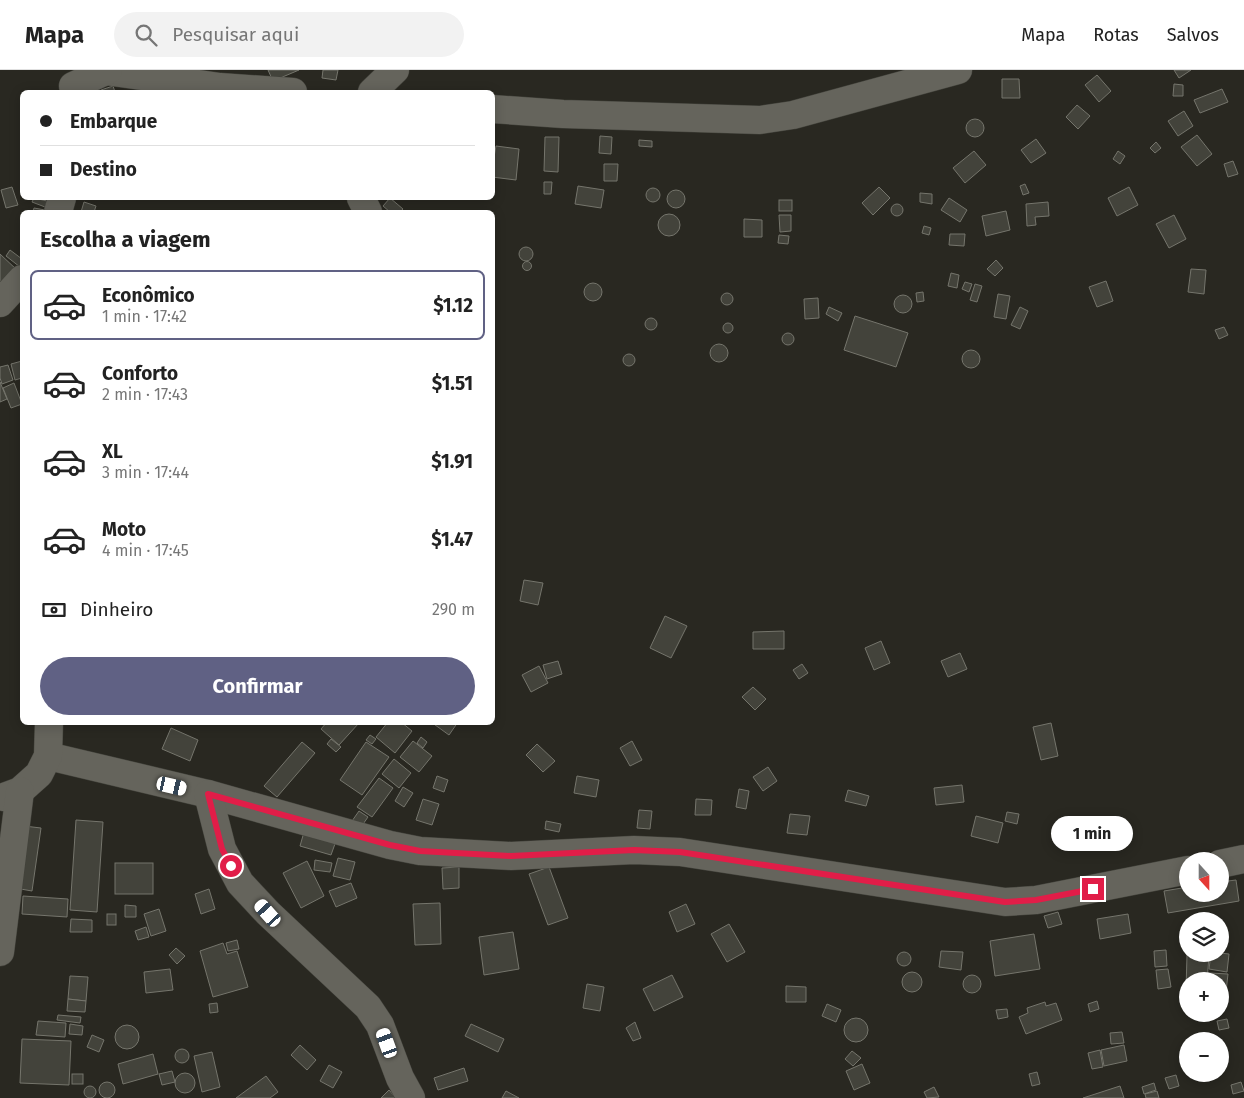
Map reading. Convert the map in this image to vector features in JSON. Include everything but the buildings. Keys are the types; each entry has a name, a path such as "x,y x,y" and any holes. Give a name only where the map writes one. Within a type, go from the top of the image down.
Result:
{"street":[{"path":"374,90 395,70"},
{"path":"495,108 563,114 760,120 793,115 958,70"},
{"path":"73,83 107,71 220,87 264,90"},
{"path":"0,303 20,282"},
{"path":"0,952 10,795 39,774 48,756 49,725"},
{"path":"48,756 208,794 390,845 420,851 511,856 634,850 680,852 1005,902 1036,900 1179,872"},
{"path":"208,794 222,849 240,883 268,913 368,1007 380,1025 400,1078 411,1098"},
{"path":"1229,862 1244,859"}],"route":[{"path":"231,866 222,849 208,794 390,845 420,851 511,856 634,850 680,852 1005,902 1036,900 1093,889"}]}
